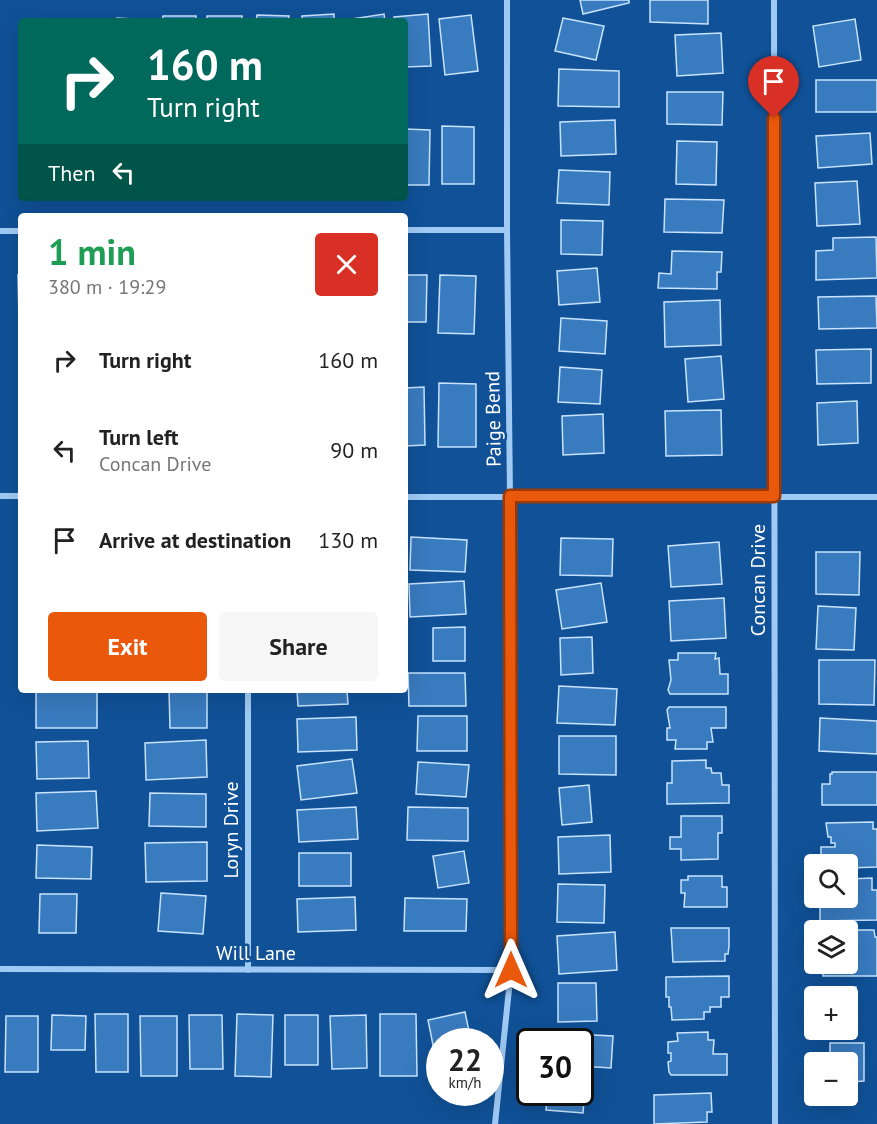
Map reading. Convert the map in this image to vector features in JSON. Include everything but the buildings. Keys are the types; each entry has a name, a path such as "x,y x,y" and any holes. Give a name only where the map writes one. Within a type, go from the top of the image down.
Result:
{"street":[{"name":"Paige Bend","path":"495,1124 511,970 507,0"},
{"name":"Concan Drive","path":"774,0 775,1124"},
{"path":"408,230 507,230"},
{"path":"0,231 18,231"},
{"path":"0,496 18,496"},
{"path":"408,496 877,497"},
{"name":"Loryn Drive","path":"248,693 248,970"},
{"name":"Will Lane","path":"0,969 511,970"}],"route":[{"path":"511,970 510,496 774,496 774,118"}]}
